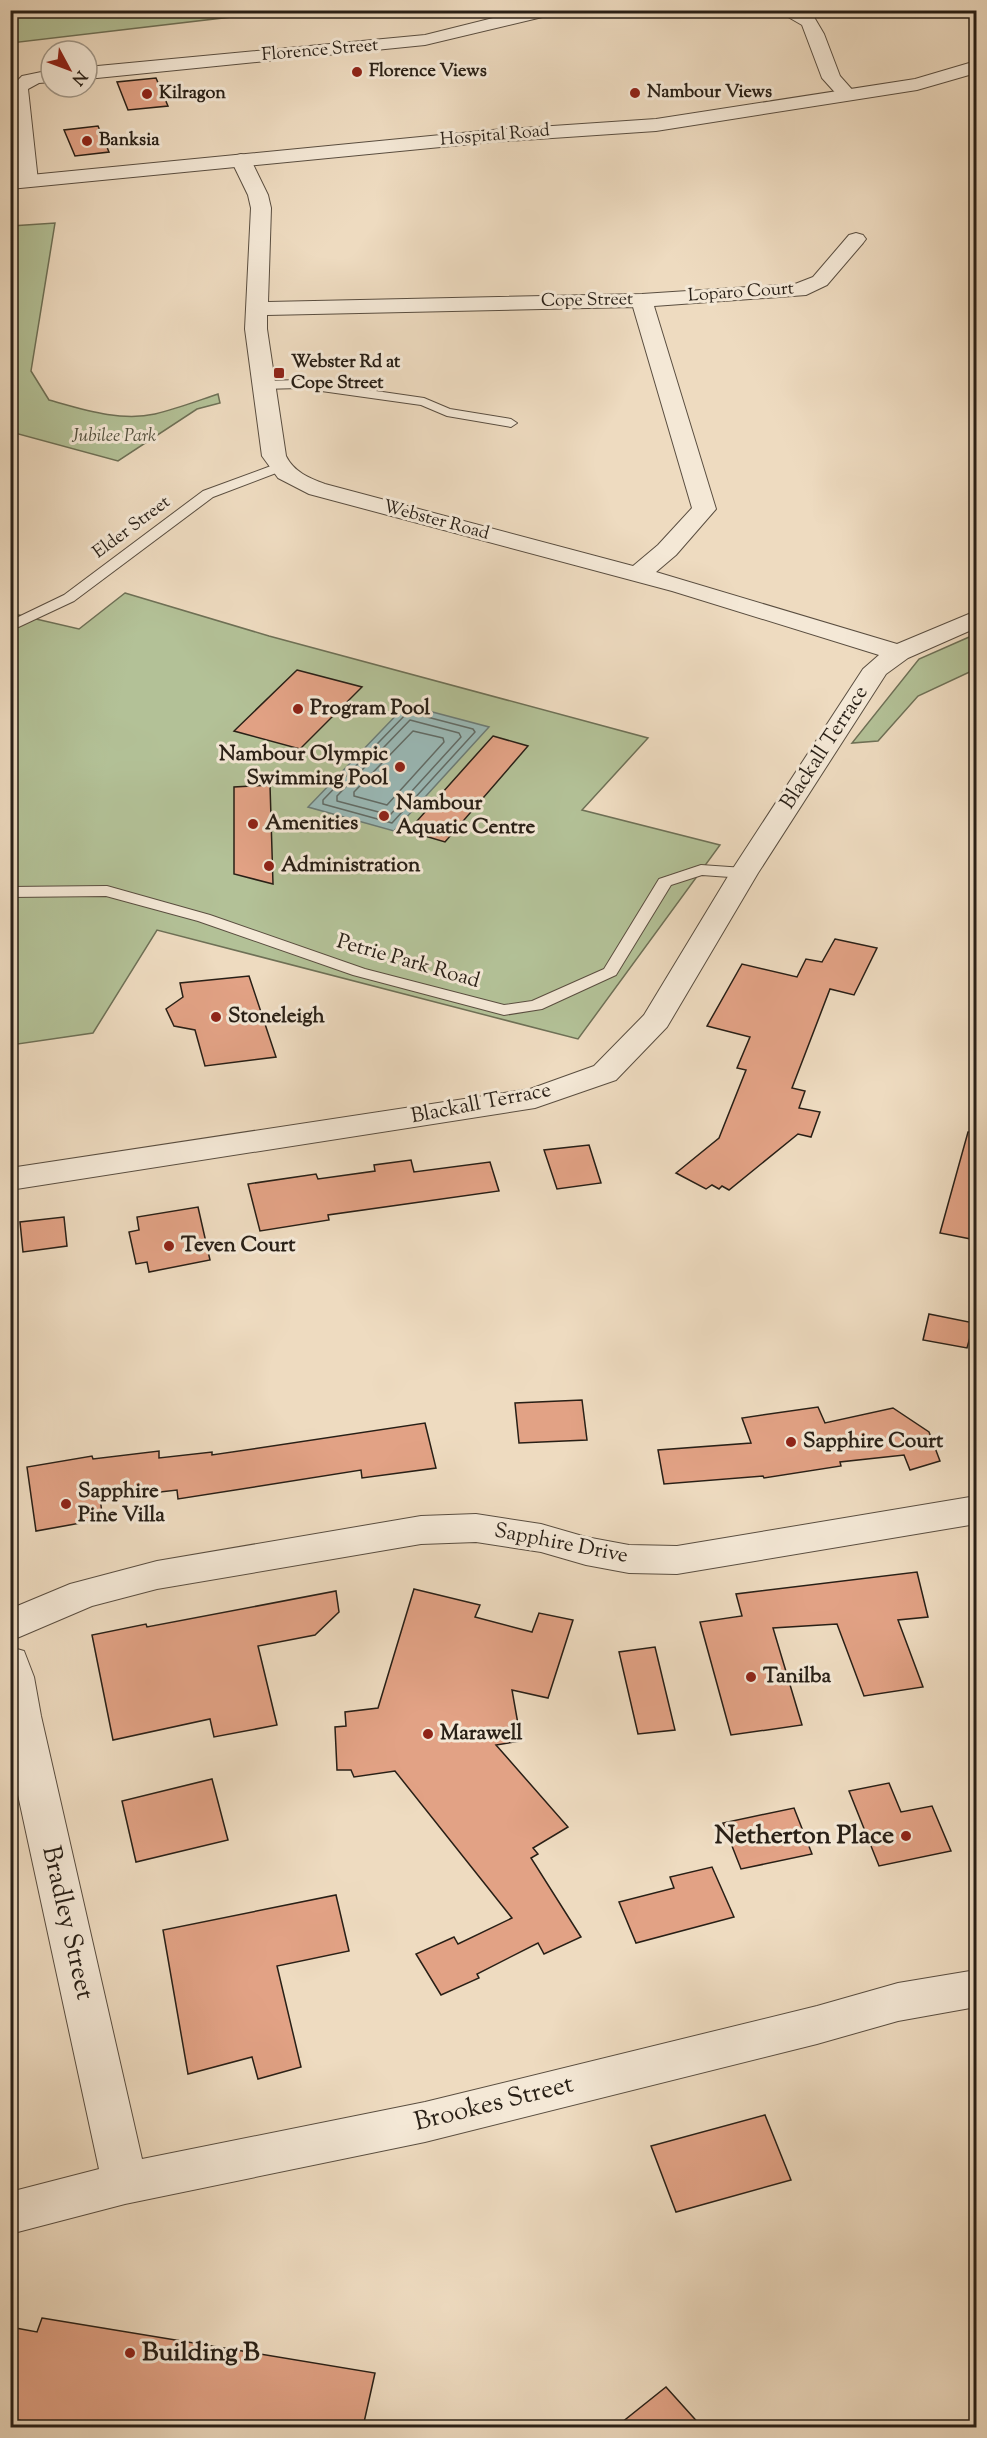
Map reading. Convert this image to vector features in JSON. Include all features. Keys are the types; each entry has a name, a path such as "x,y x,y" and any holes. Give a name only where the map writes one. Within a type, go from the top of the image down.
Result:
{"street":[{"name":"Florence Street","path":"99,72 417,41 549,10"},
{"path":"785,10 799,15 810,23 825,69 837,86 847,94"},
{"name":"Hospital Road","path":"19,182 492,136 711,118 917,84 976,67"},
{"path":"19,182 19,89 23,83 39,78"},
{"path":"241,160 258,195 261,208 256,329 262,385 274,456 279,467"},
{"name":"Loparo Court","path":"642,300 798,290 820,281 856,239"},
{"name":"Cope Street","path":"256,309 642,300 704,508 667,550 638,574"},
{"name":"Webster Road","path":"279,467 288,476 317,489 638,574 899,653"},
{"name":"Blackall Terrace","path":"10,1179 535,1098 605,1072 656,1020 744,873 876,669 899,653 976,619"},
{"name":"Sapphire Drive","path":"10,1626 82,1594 157,1575 421,1530 476,1528 541,1538 586,1551 629,1559 677,1560 976,1510"},
{"name":"Bradley Street","path":"10,1662 125,2183"},
{"name":"Brookes Street","path":"10,2213 125,2183 425,2122 817,2025 898,2002 976,1989"}],"lane":[{"path":"262,385 300,384 424,402 447,412 511,423"},
{"name":"Elder Street","path":"10,627 69,598 208,494 279,467"},
{"name":"Petrie Park Road","path":"10,892 107,891 204,918 359,972 504,1011 536,1005 610,972 665,882 700,870 744,873"}],"green space":[{"path":"230,10 231,17 11,43 11,11"},
{"name":"Jubilee Park","path":"55,223 31,371 49,400 101,413 142,416 171,410 218,394 220,403 197,409 118,461 11,432 11,226"},
{"path":"125,593 269,636 648,738 582,810 720,845 578,1039 157,930 93,1033 11,1045 10,613 79,629"},
{"path":"976,634 976,669 918,696 878,741 852,743 919,659"}],"water":[{"name":"Nambour Olympic Swimming Pool","path":"406,705 489,727 394,831 308,807"}],"building":[{"name":"Kilragon","path":"156,78 168,106 128,110 117,82"},
{"name":"Banksia","path":"98,126 109,152 75,156 64,130"},
{"name":"Program Pool","path":"297,670 362,687 300,749 234,731"},
{"path":"493,736 528,746 445,842 408,831"},
{"name":"Amenities","path":"270,785 273,884 234,874 234,787"},
{"path":"835,939 877,948 854,995 830,989 792,1088 805,1091 799,1108 820,1112 811,1137 798,1134 729,1190 722,1186 719,1189 712,1185 706,1189 676,1173 719,1138 746,1070 737,1068 750,1037 707,1026 742,964 797,977 806,959 822,962"},
{"name":"Stoneleigh","path":"249,976 276,1057 205,1066 195,1030 174,1026 166,1009 183,997 180,983"},
{"path":"968,1132 976,1133 976,1240 940,1233"},
{"path":"589,1145 601,1183 557,1189 544,1150"},
{"path":"411,1160 414,1172 490,1162 499,1191 328,1215 329,1220 260,1231 248,1184 316,1174 318,1179 375,1171 374,1165"},
{"name":"Teven Court","path":"198,1207 210,1260 149,1272 147,1262 136,1264 129,1232 139,1230 137,1217"},
{"path":"64,1217 67,1246 23,1252 20,1222"},
{"path":"929,1314 974,1323 967,1348 923,1340"},
{"path":"582,1400 587,1440 519,1443 515,1403"},
{"path":"818,1407 825,1423 893,1408 929,1432 940,1461 910,1470 904,1455 840,1462 841,1466 764,1478 763,1476 664,1484 658,1450 751,1443 742,1418"},
{"path":"425,1423 436,1468 362,1478 361,1470 178,1499 177,1490 100,1499 103,1519 36,1531 27,1467 92,1456 93,1459 159,1451 159,1458 212,1452 212,1455"},
{"path":"917,1572 928,1617 898,1620 923,1687 864,1696 837,1624 773,1628 802,1725 731,1735 700,1622 742,1616 736,1594"},
{"name":"Marawell","path":"414,1589 480,1605 475,1617 532,1632 539,1613 573,1620 548,1698 512,1690 521,1741 496,1745 568,1827 533,1848 538,1854 531,1858 581,1937 544,1954 538,1943 477,1974 479,1978 441,1995 416,1954 454,1937 458,1944 512,1918 395,1771 354,1777 351,1770 337,1770 335,1727 346,1726 345,1712 378,1708"},
{"path":"336,1591 339,1612 315,1635 258,1646 277,1725 214,1737 210,1719 113,1740 92,1635 146,1624 147,1627"},
{"path":"655,1647 675,1730 638,1734 619,1652"},
{"path":"212,1779 228,1840 136,1862 122,1801"},
{"name":"Netherton Place","path":"889,1783 901,1812 932,1806 951,1851 879,1866 849,1791"},
{"path":"794,1808 812,1854 741,1869 723,1823"},
{"path":"712,1867 734,1917 636,1943 619,1902 674,1888 670,1877"},
{"path":"336,1895 349,1951 277,1966 301,2067 258,2079 252,2057 188,2074 163,1930"},
{"path":"765,2115 791,2180 676,2212 651,2146"},
{"name":"Building B","path":"42,2318 375,2373 363,2427 62,2427 10,2419 10,2327 37,2332"},
{"path":"666,2387 702,2427 616,2427"}],"place":[{"name":"Florence Views","path":"357,72"},
{"name":"Nambour Views","path":"635,93"},
{"name":"Kilragon","path":"147,94"},
{"name":"Banksia","path":"87,141"},
{"name":"Webster Rd at Cope Street","path":"279,373"},
{"name":"Program Pool","path":"298,709"},
{"name":"Nambour Olympic Swimming Pool","path":"400,767"},
{"name":"Nambour Aquatic Centre","path":"384,816"},
{"name":"Amenities","path":"253,824"},
{"name":"Administration","path":"269,866"},
{"name":"Stoneleigh","path":"216,1017"},
{"name":"Teven Court","path":"169,1246"},
{"name":"Sapphire Court","path":"791,1442"},
{"name":"Sapphire Pine Villa","path":"66,1504"},
{"name":"Tanilba","path":"751,1677"},
{"name":"Marawell","path":"428,1734"},
{"name":"Netherton Place","path":"906,1836"},
{"name":"Building B","path":"130,2353"}]}
